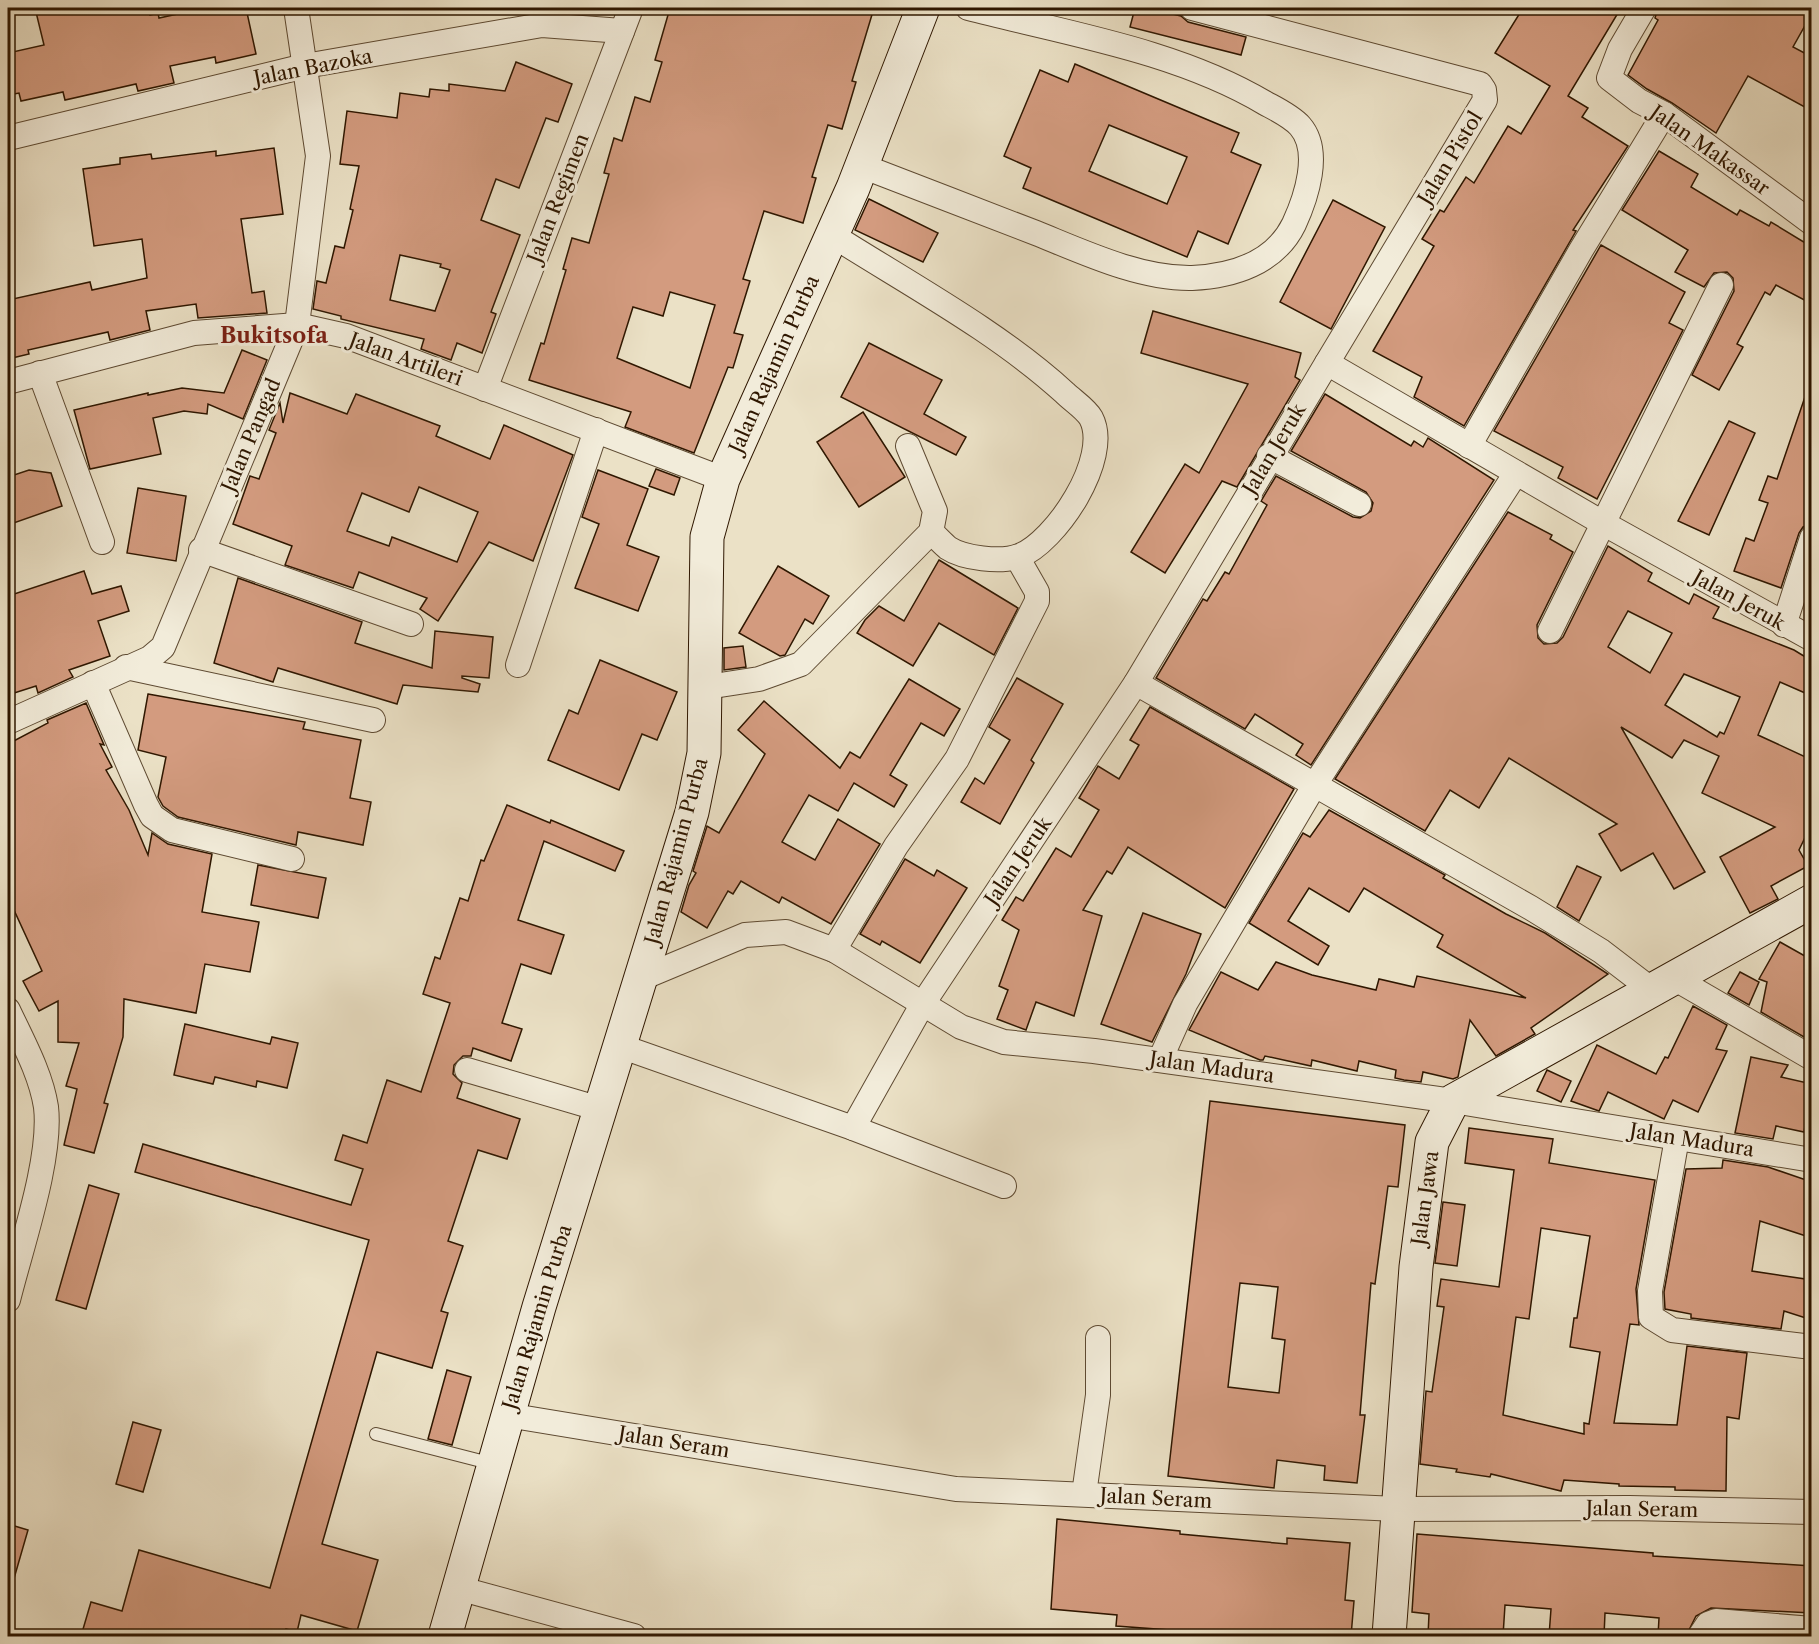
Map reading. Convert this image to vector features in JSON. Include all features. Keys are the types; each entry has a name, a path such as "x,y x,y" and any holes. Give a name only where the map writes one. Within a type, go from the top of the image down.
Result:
{"street":[{"name":"Jalan Pangad","path":"8,722 150,658 163,647 201,550 297,325 318,156 296,8"},
{"name":"Jalan Regimen","path":"485,389 631,8"},
{"name":"Jalan Rajamin Purba","path":"445,1636 507,1415 692,812 704,753 707,687 707,537 723,478 862,166 923,8"},
{"path":"862,166 1127,269 1191,278 1249,268 1274,251 1290,232 1301,208 1309,175 1310,152 1300,126 1283,113 1226,82 1156,57 968,8"},
{"name":"Jalan Pistol","path":"1192,8 1479,84 1485,90 1485,100 1327,363"},
{"name":"Jalan Makassar","path":"1644,8 1620,49 1609,78 1639,101 1664,114 1812,223"},
{"name":"Jalan Bazoka","path":"8,138 305,66 542,25 622,31"},
{"path":"1469,446 1581,250 1664,114"},
{"path":"832,235 1031,362 1091,417 1097,440 1093,463 1080,494 1036,548 1017,557 970,556 949,549 931,532"},
{"path":"1550,631 1601,522 1721,285"},
{"name":"Jalan Artileri","path":"8,382 194,333 297,325 346,336 723,478"},
{"name":"Jalan Jeruk","path":"853,1128 922,1005 1136,683 1269,456 1327,363 1601,522 1812,639"},
{"path":"40,373 102,543"},
{"path":"518,665 596,430"},
{"path":"707,687 759,679 801,664 931,532 935,511 908,446"},
{"path":"1269,456 1359,504"},
{"path":"1160,1060 1185,1005 1314,786 1516,473"},
{"path":"1784,625 1812,538"},
{"path":"201,550 411,624"},
{"path":"834,950 896,846 957,759 1037,601 1036,592 1017,557"},
{"path":"126,667 373,720"},
{"path":"93,683 146,805 160,823 172,831 292,859"},
{"path":"1136,683 1531,908 1601,951 1812,1058"},
{"path":"1454,1101 1812,901"},
{"name":"Jalan Madura","path":"642,978 745,935 786,932 834,950 961,1027 1004,1042 1160,1060 1454,1101 1812,1160"},
{"path":"8,1010 31,1060 46,1107 46,1149 8,1300"},
{"path":"620,1046 853,1128 1004,1186"},
{"path":"467,1070 600,1110"},
{"name":"Jalan Jawa","path":"1389,1636 1416,1267 1432,1142 1454,1101"},
{"path":"1677,1138 1650,1291 1651,1317 1671,1330 1812,1347"},
{"path":"1084,1494 1098,1395 1098,1338"},
{"name":"Jalan Seram","path":"507,1415 956,1489 1397,1509 1629,1508 1812,1512"},
{"path":"458,1588 634,1636"},
{"path":"1700,1636 1708,1624 1716,1621 1812,1629"}],"lane":[{"path":"376,1434 493,1464"}],"building":[{"path":"35,8 149,8 150,15 158,13 159,18 205,8 246,8 256,54 216,63 215,57 170,66 174,83 138,91 136,84 65,100 63,92 21,101 19,93 8,95 8,53 44,45"},
{"path":"670,8 874,8 852,81 856,82 842,129 828,125 812,177 816,178 803,223 764,211 743,279 750,281 734,333 743,335 733,368 728,367 694,453 625,427 631,412 529,380 541,343 544,344 566,270 563,269 572,238 589,243 609,174 604,173 614,138 622,141 635,97 650,102 662,62 655,60","holes":["670,292 715,305 690,388 617,358 633,307 663,316"]},
{"path":"1135,8 1147,8 1181,16 1188,22 1246,37 1241,55 1130,27"},
{"path":"1523,8 1621,8 1568,96 1588,108 1582,117 1628,146 1573,230 1576,231 1464,426 1414,397 1422,377 1373,351 1434,246 1422,239 1440,210 1444,212 1466,177 1474,183 1508,126 1521,134 1550,86 1495,53"},
{"path":"1658,8 1812,8 1812,13 1793,47 1812,57 1812,111 1748,76 1716,133 1647,89 1628,75 1658,20 1655,18"},
{"path":"516,62 572,84 558,122 546,118 519,188 496,179 481,220 520,235 491,312 496,314 482,353 457,343 451,360 421,349 424,339 341,319 341,316 313,309 317,281 326,283 335,246 344,248 353,210 350,209 359,166 340,164 347,111 397,118 400,93 429,97 430,89 449,91 449,84 505,91","holes":["400,255 441,264 440,267 450,270 435,311 390,300"]},
{"path":"1075,64 1239,133 1231,152 1261,165 1228,244 1198,231 1187,257 1023,188 1031,168 1004,156 1040,70 1068,82","holes":["1109,125 1187,157 1167,204 1089,171"]},
{"path":"274,148 283,214 241,219 252,293 264,291 267,313 198,318 196,304 146,311 150,330 110,340 108,332 28,350 29,354 8,359 8,300 90,282 92,290 147,278 142,239 94,246 83,169 120,164 120,158 151,154 152,159 216,151 216,156"},
{"path":"1659,151 1698,174 1691,187 1737,215 1740,210 1769,226 1771,222 1812,247 1812,304 1776,285 1770,295 1765,292 1737,344 1743,347 1719,390 1692,375 1734,291 1733,278 1727,272 1714,273 1704,287 1675,272 1688,250 1622,210"},
{"path":"869,199 938,233 923,262 855,230"},
{"path":"1333,200 1385,227 1331,329 1280,302"},
{"path":"1601,245 1685,292 1669,323 1683,330 1597,499 1558,478 1563,467 1494,431"},
{"path":"1153,311 1301,353 1295,377 1300,380 1237,487 1222,481 1165,573 1131,552 1185,464 1199,473 1248,384 1141,353"},
{"path":"869,343 942,380 924,414 966,437 956,455 841,397"},
{"path":"242,350 267,360 243,419 208,404 207,414 184,411 153,418 161,454 90,469 74,410 148,393 148,395 182,388 224,393"},
{"path":"1808,388 1812,388 1812,524 1803,527 1799,533 1781,588 1734,571 1746,538 1754,541 1768,503 1759,500 1768,476 1777,479"},
{"path":"290,393 347,414 356,394 440,426 436,436 490,459 504,425 573,455 533,561 489,542 438,621 420,609 427,598 359,572 353,588 285,565 292,546 233,524 250,476 259,479 276,433 269,430 280,403 283,423","holes":["419,487 478,512 457,562 392,537 389,546 347,531 362,493 409,512"]},
{"path":"1325,394 1411,446 1414,441 1423,447 1428,438 1494,480 1311,765 1296,755 1303,744 1255,714 1245,729 1156,678 1203,599 1207,601 1225,572 1229,574 1267,505 1261,501 1276,476 1353,517 1360,518 1371,511 1373,503 1366,492 1291,451"},
{"path":"863,412 905,477 859,507 817,442"},
{"path":"1729,421 1755,433 1709,535 1678,521"},
{"path":"656,469 680,478 674,495 649,486"},
{"path":"29,470 51,473 62,506 8,525 8,477"},
{"path":"598,470 648,489 627,545 659,557 638,611 575,588 599,524 582,517"},
{"path":"138,488 186,496 176,561 127,553"},
{"path":"1508,512 1552,535 1550,539 1573,552 1537,625 1538,638 1544,644 1557,643 1563,637 1608,546 1652,573 1648,581 1689,604 1694,594 1719,607 1713,618 1794,650 1812,661 1812,696 1780,682 1758,735 1812,760 1812,823 1799,850 1808,866 1771,886 1778,899 1750,913 1720,857 1775,827 1702,793 1719,756 1684,740 1672,758 1621,727 1705,872 1674,889 1653,853 1621,871 1599,834 1617,824 1509,758 1479,808 1450,790 1425,831 1335,779","holes":["1628,611 1672,633 1650,673 1608,647","1684,674 1740,697 1724,734 1720,732 1717,737 1665,705"]},
{"path":"939,560 1018,608 994,655 939,623 913,666 857,633 865,620 879,606 904,621"},
{"path":"778,566 829,596 813,624 805,619 785,655 780,656 739,633"},
{"path":"84,571 92,594 121,586 129,611 98,621 110,656 69,670 73,677 38,693 36,686 8,695 8,596"},
{"path":"238,578 362,622 355,643 432,668 435,631 493,637 489,678 462,676 462,678 480,684 478,692 403,685 397,704 278,668 273,682 214,663"},
{"path":"743,646 746,667 724,670 724,648"},
{"path":"600,660 677,692 657,740 642,734 619,790 548,760 569,710 578,714"},
{"path":"1017,678 1063,704 1031,760 1034,763 1000,824 961,802 975,778 984,784 1010,740 989,727"},
{"path":"909,679 960,709 944,736 921,723 890,775 907,785 894,807 854,783 838,811 809,795 782,842 815,860 838,819 880,844 831,924 782,897 779,903 741,881 733,894 728,891 707,928 681,912 689,885 696,873 693,871 707,826 719,833 765,754 738,730 764,701 840,768 850,752 860,758"},
{"path":"148,694 305,722 303,729 361,740 350,798 371,802 363,845 298,832 296,845 178,817 163,806 158,797 166,757 138,750"},
{"path":"86,703 104,745 100,744 112,767 106,770 129,810 148,855 152,833 168,844 212,854 202,912 259,922 250,972 205,964 196,1013 124,999 123,1037 104,1103 108,1104 94,1153 64,1145 77,1089 66,1086 79,1043 58,1042 58,1001 39,1011 23,981 42,971 8,897 8,744 48,723 47,720"},
{"path":"1150,707 1294,789 1225,908 1128,847 1112,874 1107,871 1083,910 1102,916 1074,1016 1036,1002 1026,1030 997,1019 1008,990 999,986 1019,930 1002,920 1016,897 1023,901 1056,848 1071,857 1099,810 1079,798 1098,766 1119,779 1139,745 1130,740"},
{"path":"507,805 550,823 551,820 624,851 615,871 544,841 518,920 564,935 551,974 521,964 502,1023 522,1029 511,1061 473,1048 471,1056 463,1056 454,1065 453,1074 462,1083 457,1098 520,1119 507,1159 478,1150 448,1241 463,1246 441,1311 448,1313 432,1368 377,1352 322,1544 378,1560 357,1631 301,1615 297,1632 286,1629 285,1636 81,1636 91,1602 122,1611 139,1550 270,1588 369,1240 135,1172 143,1144 351,1205 363,1169 335,1160 343,1135 367,1143 387,1080 421,1092 450,1003 423,994 435,957 440,959 460,898 468,901 481,860 484,861"},
{"path":"1329,810 1445,875 1443,878 1506,914 1545,933 1608,974 1531,1028 1535,1034 1496,1056 1470,1020 1458,1077 1453,1079 1423,1072 1421,1082 1404,1080 1395,1078 1396,1070 1359,1061 1357,1071 1312,1060 1311,1066 1265,1056 1263,1060 1260,1060 1189,1030 1221,972 1258,990 1276,962 1312,975 1376,990 1379,979 1414,987 1417,976 1526,998 1437,947 1443,935 1364,888 1349,912 1309,888 1288,921 1329,946 1318,965 1249,923 1303,833 1310,837"},
{"path":"905,859 934,876 937,870 967,888 920,963 882,941 880,945 860,934"},
{"path":"258,865 326,878 318,918 251,905"},
{"path":"1577,866 1601,877 1579,921 1557,907"},
{"path":"1143,913 1201,934 1186,974 1152,1042 1101,1024"},
{"path":"1780,942 1812,960 1812,1023 1804,1037 1761,1012 1767,982 1759,979"},
{"path":"1740,972 1759,982 1749,1005 1728,993"},
{"path":"1693,1006 1727,1025 1716,1049 1727,1051 1698,1112 1673,1100 1664,1119 1608,1092 1599,1111 1571,1101 1597,1045 1656,1074 1665,1057 1668,1058"},
{"path":"185,1024 270,1044 272,1037 298,1043 287,1088 257,1081 256,1087 215,1077 213,1084 174,1075"},
{"path":"1751,1057 1788,1065 1781,1077 1812,1084 1804,1132 1776,1126 1773,1139 1735,1133"},
{"path":"1547,1070 1571,1081 1561,1102 1537,1091"},
{"path":"1210,1101 1405,1125 1398,1187 1388,1186 1375,1284 1371,1283 1360,1415 1365,1415 1357,1483 1324,1480 1325,1466 1277,1460 1274,1488 1168,1476","holes":["1240,1283 1278,1287 1272,1338 1285,1340 1279,1393 1228,1387"]},
{"path":"1469,1128 1553,1139 1549,1163 1655,1180 1636,1289 1639,1325 1630,1324 1614,1423 1677,1425 1687,1346 1747,1353 1739,1419 1727,1417 1726,1491 1675,1490 1675,1487 1619,1486 1619,1484 1564,1480 1561,1491 1491,1474 1490,1477 1456,1472 1457,1469 1420,1464 1426,1391 1432,1392 1444,1307 1437,1306 1441,1279 1499,1287 1514,1170 1465,1163","holes":["1541,1228 1590,1236 1570,1347 1600,1352 1589,1424 1584,1423 1584,1434 1503,1415 1516,1317 1529,1319"]},
{"path":"1723,1160 1768,1167 1812,1182 1812,1238 1760,1221 1752,1271 1812,1280 1812,1320 1784,1311 1781,1329 1691,1318 1691,1314 1665,1309 1664,1292 1686,1169 1722,1168"},
{"path":"89,1185 119,1194 86,1309 56,1300"},
{"path":"1443,1202 1465,1205 1457,1266 1435,1263"},
{"path":"447,1370 471,1377 452,1445 428,1439"},
{"path":"133,1422 161,1430 143,1492 116,1484"},
{"path":"1057,1519 1287,1544 1287,1538 1350,1543 1345,1600 1354,1601 1351,1636 1183,1636 1183,1631 1116,1626 1117,1615 1051,1609"},
{"path":"8,1524 28,1530 13,1582 8,1582"},
{"path":"1417,1534 1653,1553 1653,1556 1812,1566 1812,1613 1711,1608 1696,1616 1686,1636 1658,1636 1659,1618 1605,1613 1604,1636 1549,1636 1551,1609 1505,1605 1503,1636 1428,1636 1429,1614 1412,1612"}],"district":[{"name":"Bukitsofa","path":"274,335"}]}
